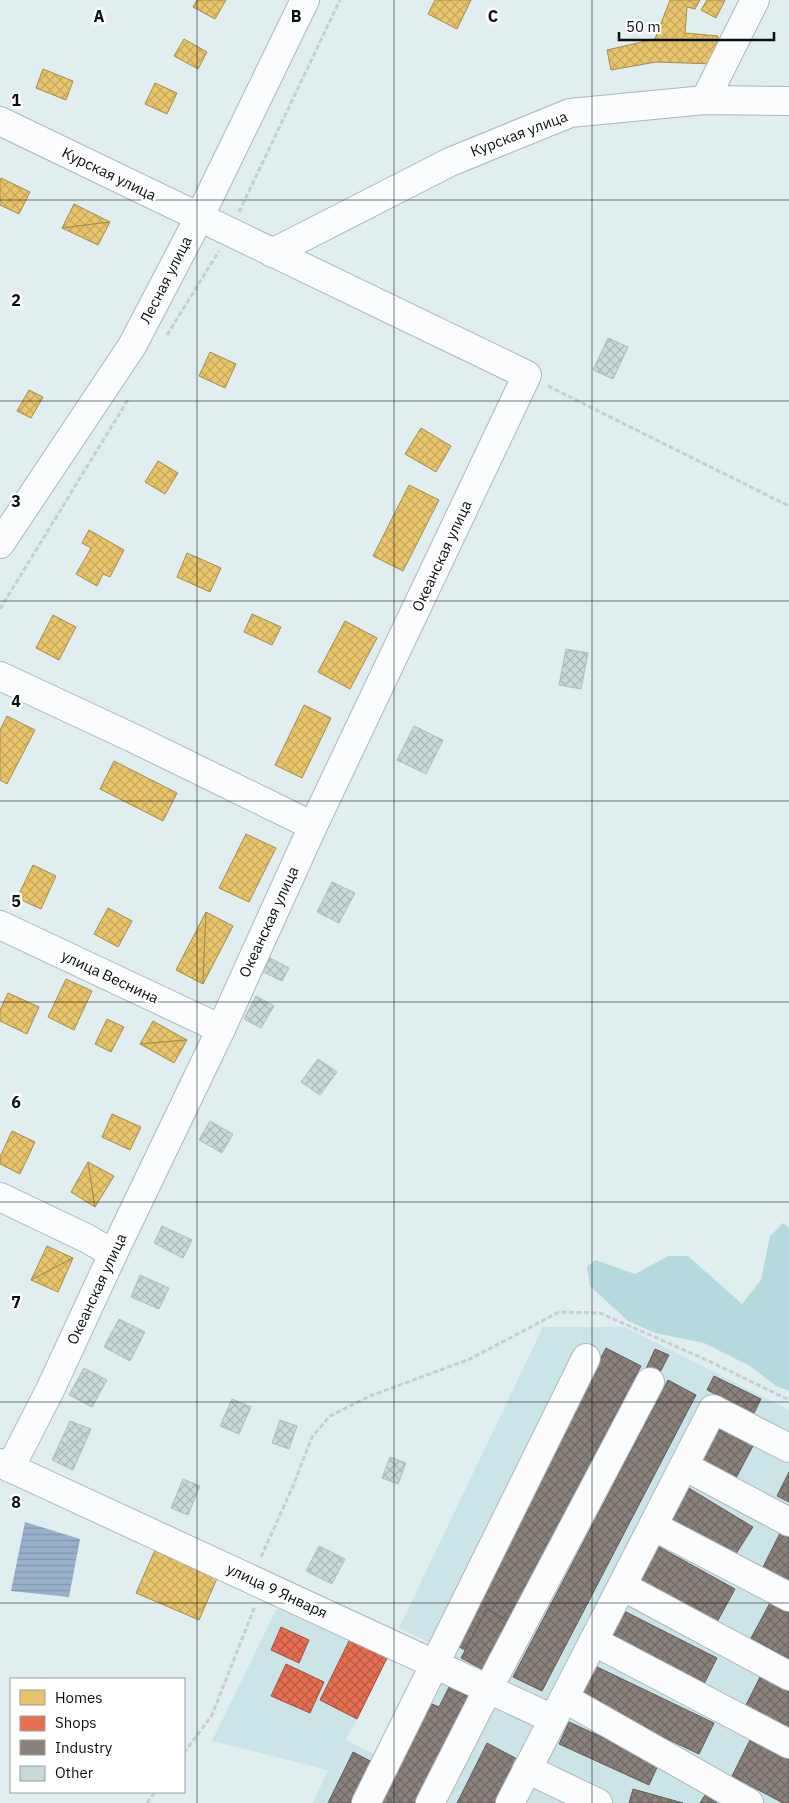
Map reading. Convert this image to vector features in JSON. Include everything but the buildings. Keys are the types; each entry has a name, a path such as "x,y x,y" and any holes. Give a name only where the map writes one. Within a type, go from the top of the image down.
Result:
{"street":[{"name":"Лесная улица","path":"0,544 132,346 306,0"},
{"path":"705,100 755,0"},
{"name":"Курская улица","path":"272,252 450,162 570,113 705,100 789,102"},
{"name":"Курская улица","path":"0,121 527,375"},
{"name":"Океанская улица","path":"5,1466 50,1390 221,1028 313,826 527,375"},
{"path":"0,676 313,826"},
{"name":"улица Веснина","path":"0,925 221,1028"},
{"path":"0,1197 88,1239 113,1254"},
{"path":"366,1803 586,1358"},
{"path":"430,1803 650,1382"},
{"path":"510,1803 713,1409 789,1448"},
{"name":"улица 9 Января","path":"5,1466 488,1689 559,1709 749,1803"},
{"path":"684,1466 789,1522"},
{"path":"653,1526 789,1597"},
{"path":"622,1586 789,1676"},
{"path":"594,1641 789,1744"},
{"path":"528,1769 598,1803"}],"path":[{"path":"527,375 789,506"},
{"path":"185,1752 212,1715 258,1582 266,1544 293,1486 312,1437 330,1416 370,1396 470,1359 559,1312 600,1313 708,1361 789,1400"}],"shaded area":[{"path":"783,1223 789,1228 789,1391 776,1386 750,1366 704,1343 655,1333 628,1321 590,1286 587,1267 595,1260 635,1274 668,1256 688,1256 742,1304 761,1280 770,1236"},
{"path":"543,1327 625,1327 789,1410 789,1803 313,1803 328,1770 212,1741 279,1604 389,1654 346,1740 382,1758 437,1646 399,1628"},
{"path":"25,1522 80,1539 69,1597 11,1591"}]}
